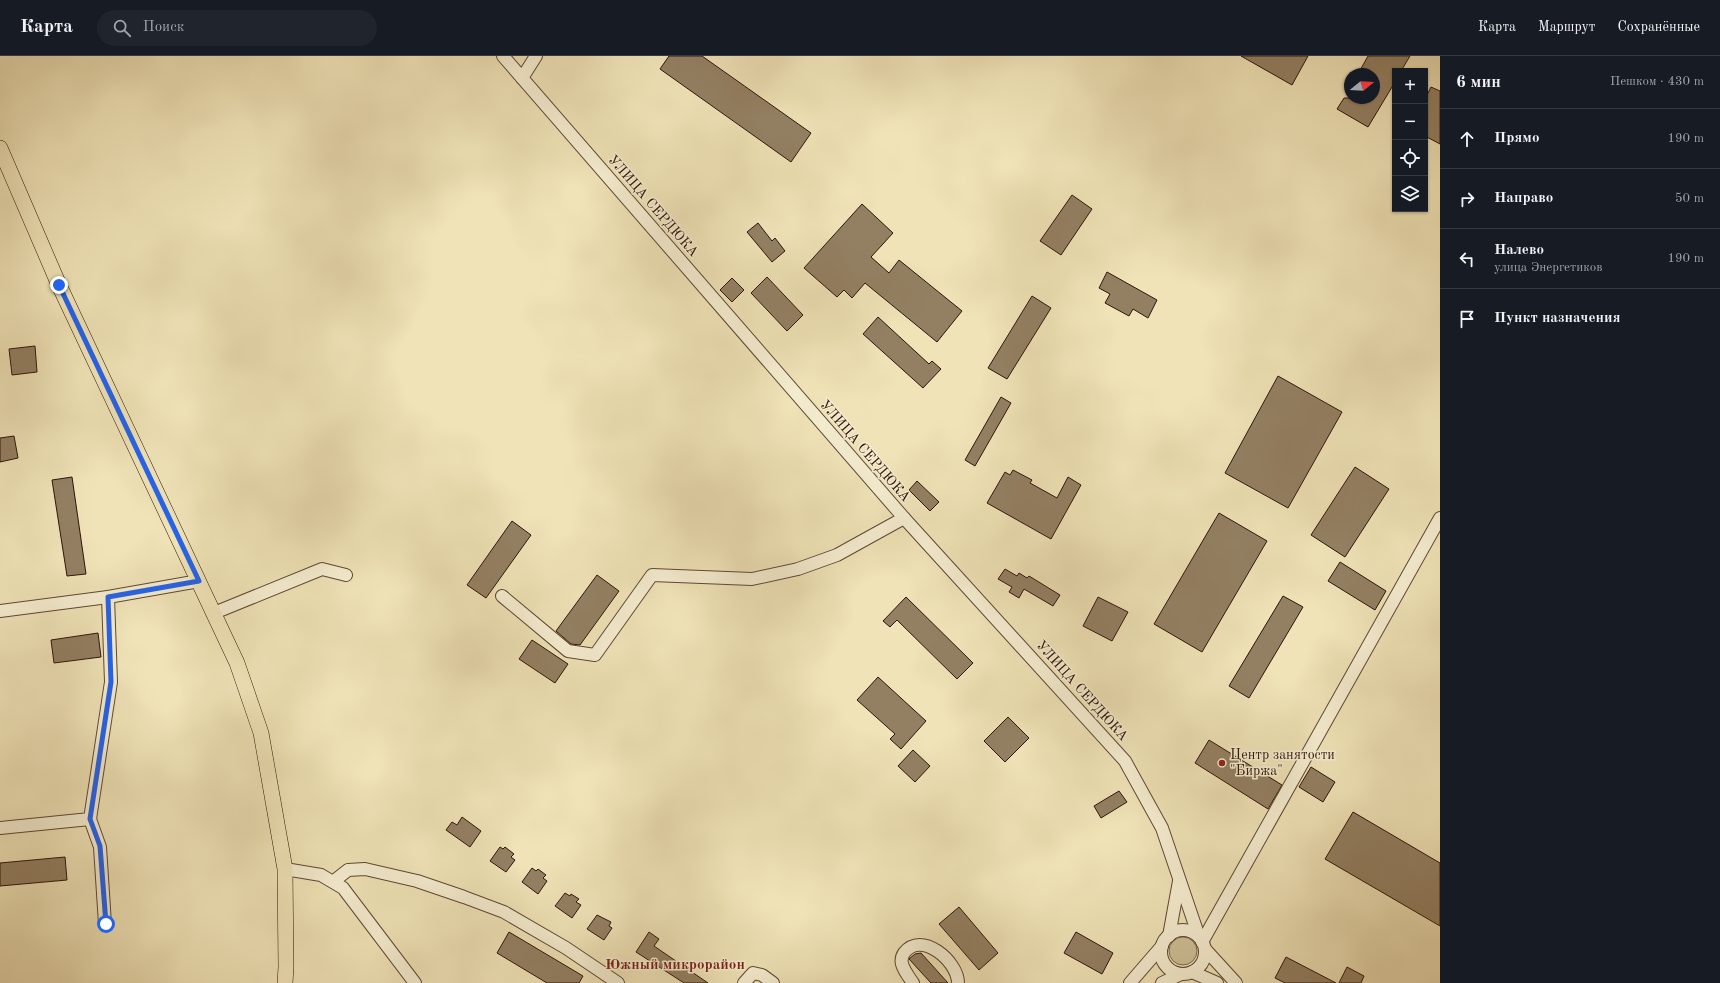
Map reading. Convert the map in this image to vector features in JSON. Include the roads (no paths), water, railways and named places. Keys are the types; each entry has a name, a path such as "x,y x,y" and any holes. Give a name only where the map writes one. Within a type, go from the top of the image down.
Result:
{"main road":[{"path":"0,148 59,285 238,663 261,733 285,869 285,983"}],"street":[{"name":"УЛИЦА СЕРДЮКА","path":"503,56 904,518 1125,761 1162,828 1202,943"},
{"path":"522,78 536,56"},
{"path":"502,596 568,651 595,655 652,576 752,579 798,569 837,555 904,518"},
{"path":"1162,983 1187,973 1202,962 1202,943 1440,518"},
{"path":"214,613 322,569 346,575"},
{"path":"0,611 108,597 199,581"},
{"path":"106,924 100,846 90,819 111,682 108,597"},
{"path":"0,828 90,819"},
{"path":"285,869 321,875 334,881 351,897 412,982"},
{"path":"334,881 348,870 365,869 417,881 464,897 504,912 566,948 618,983"},
{"path":"1180,880 1162,958 1169,969 1217,983"},
{"path":"1130,983 1166,941 1181,930 1187,931 1202,943 1236,983"},
{"path":"913,983 902,963 902,956 911,945 917,944 931,948 952,963 958,976 958,983"},
{"path":"744,983 753,973 762,976 773,983"}],"place":[{"name":"Центр занятости \"Биржа\"","path":"1222,763"}],"district":[{"name":"Южный микрорайон","path":"675,965"}]}
